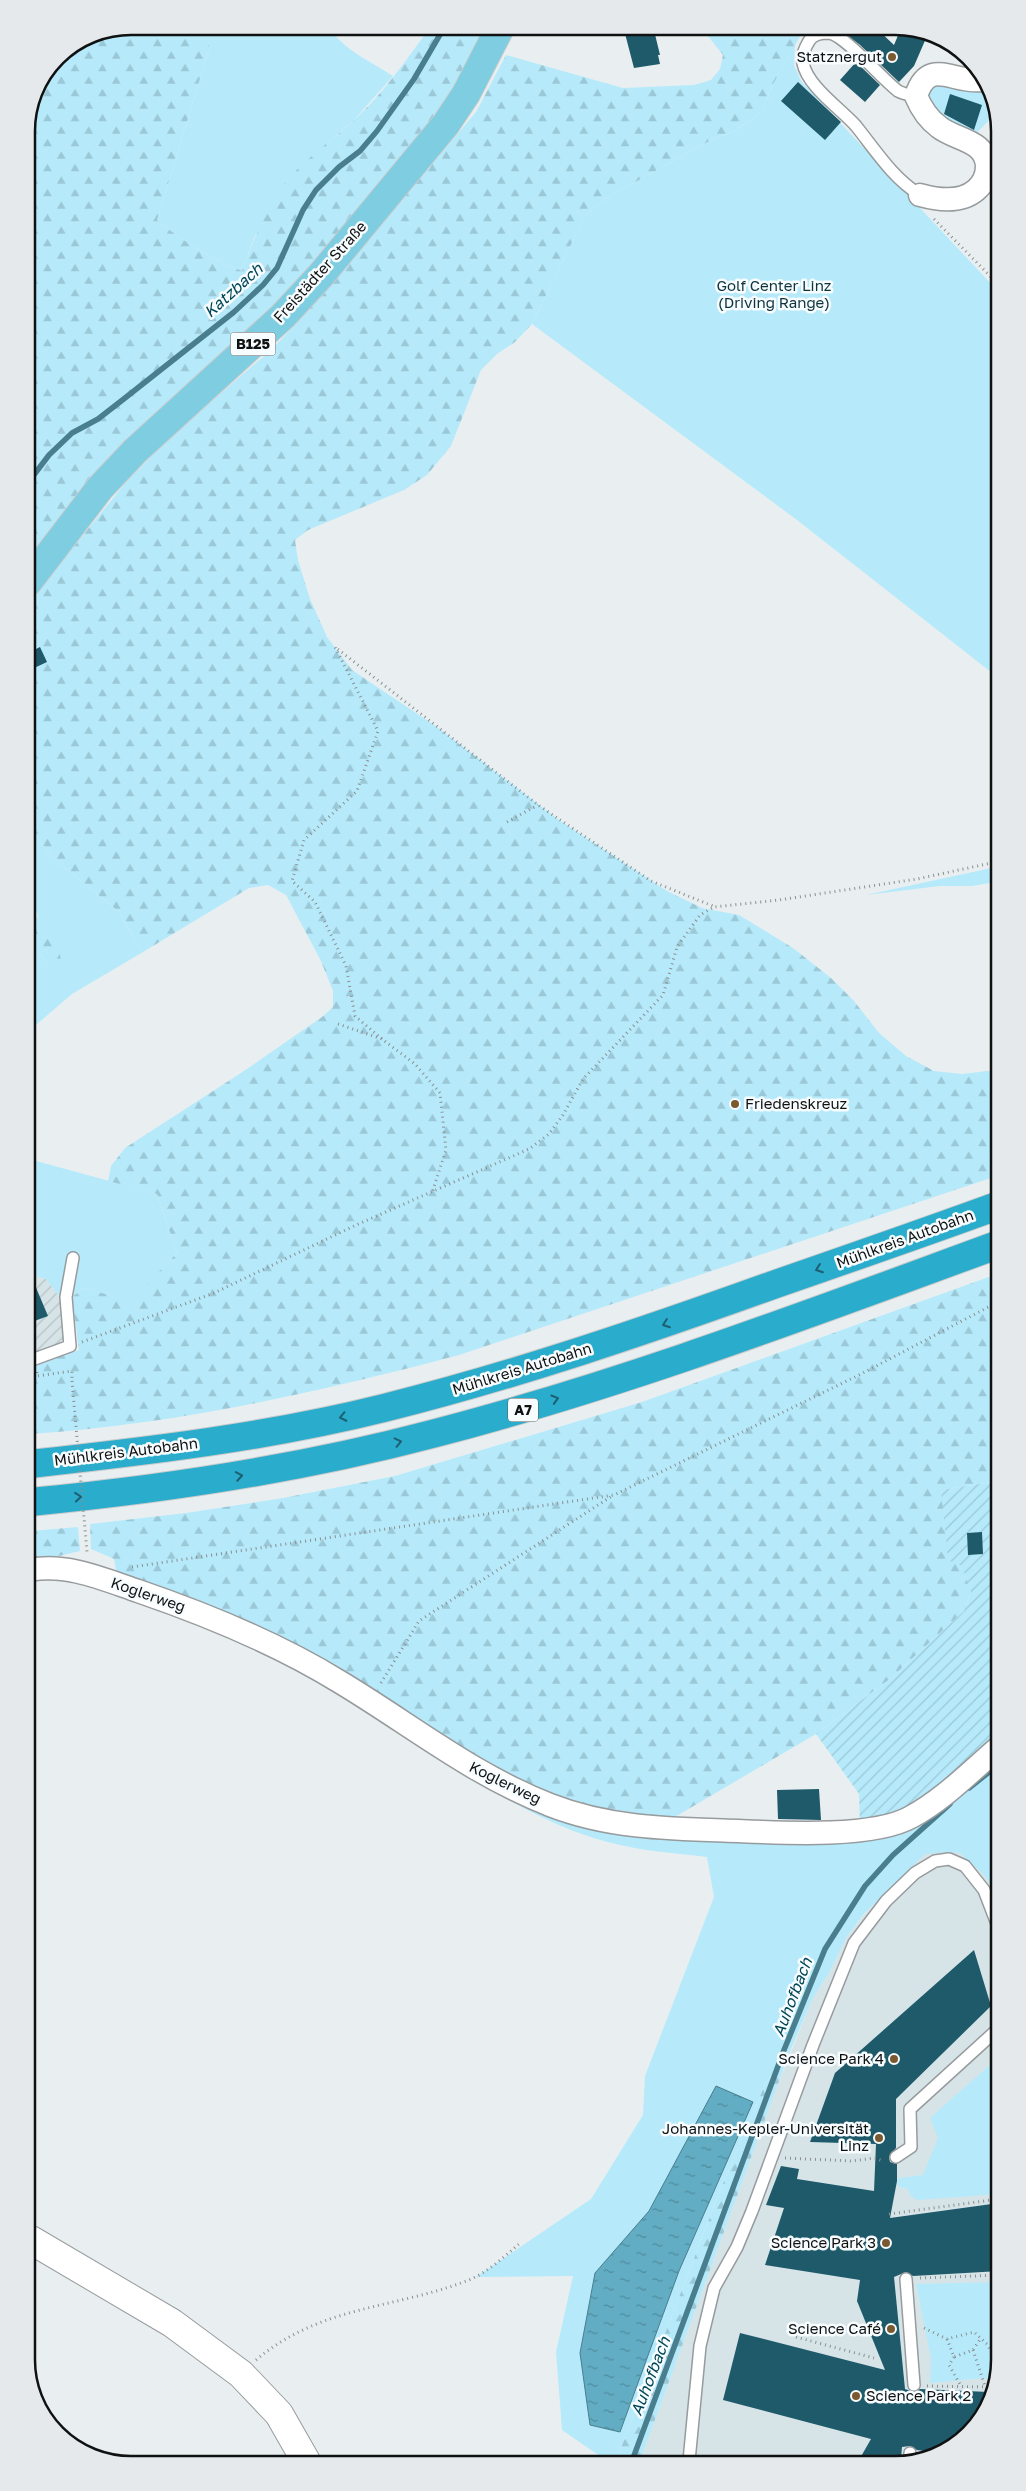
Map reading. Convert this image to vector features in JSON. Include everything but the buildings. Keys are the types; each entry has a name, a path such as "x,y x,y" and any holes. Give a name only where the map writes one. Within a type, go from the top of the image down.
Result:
{"highway":[{"name":"Mühlkreis Autobahn","path":"35,1463 116,1454 288,1428 382,1409 450,1391 631,1336 991,1208"},
{"name":"A7","path":"35,1501 215,1480 318,1461 432,1435 526,1409 644,1372 991,1247"}],"main road":[{"name":"Freistädter Straße","path":"35,573 100,488 135,451 277,322 327,268 446,124 479,72 497,35"}],"street":[{"path":"920,195 940,198 962,198 979,187 985,179 986,157 980,149 938,127 921,109 916,96 920,84 927,76 935,73 975,79"},
{"name":"Koglerweg","path":"35,1570 55,1568 71,1570 172,1603 262,1640 326,1674 441,1749 520,1792 584,1816 656,1828 768,1832 881,1828 904,1821 924,1809 991,1754"},
{"path":"35,2242 178,2327 241,2374 279,2414 303,2456"}],"lane":[{"path":"816,35 810,39 802,62 810,78 855,125 902,183 920,195"},
{"path":"835,35 900,92 916,96"},
{"path":"35,1359 70,1346 66,1297 73,1258"},
{"path":"689,2456 700,2346 712,2297 752,2211 813,2045 854,1943 886,1901 915,1873 935,1861 948,1860 965,1866 984,1890 991,1908"},
{"path":"896,2157 911,2146 910,2109 991,2035"},
{"path":"906,2279 914,2384"}],"path":[{"path":"920,195 926,209 942,228 991,277"},
{"path":"432,1193 446,1150 440,1093 415,1064 355,1016 346,966 315,902 292,882 304,840 357,791 378,731 334,647 538,805 651,881 714,907"},
{"path":"507,822 538,805"},
{"path":"70,1346 214,1293 354,1226 529,1149 549,1134 563,1115 582,1079 663,995 677,947 700,915 714,907 780,900 916,879 991,863"},
{"path":"338,1024 382,1039"},
{"path":"370,1701 419,1621 614,1495 861,1374 991,1306"},
{"path":"35,1368 38,1376 72,1370 87,1552"},
{"path":"126,1568 614,1495"},
{"path":"792,2159 851,2161 875,2158"},
{"path":"889,2214 991,2200"},
{"path":"241,2374 268,2349 289,2335 324,2320 470,2280 493,2266 519,2244"},
{"path":"932,2278 991,2275"},
{"path":"910,2321 947,2339 974,2332 987,2344 991,2352"},
{"path":"796,2337 874,2358"},
{"path":"961,2386 949,2365 954,2357 973,2350 981,2338"},
{"path":"947,2339 954,2357"},
{"path":"930,2387 985,2386 973,2350"}],"shaded area":[{"path":"35,1276 46,1279 60,1297 65,1343 35,1353"},
{"name":"Johannes-Kepler-Universität Linz","path":"991,1805 991,2360 988,2385 981,2403 975,2414 949,2440 926,2451 908,2455 642,2456 774,2094 812,2000 830,1971 846,1938 863,1916 925,1853"}],"green space":[{"path":"124,35 209,35 209,49 157,220 177,236 198,249 242,271 259,228 281,188 306,161 364,111 394,76 424,35 483,35 464,74 424,134 327,256 35,559 35,124 42,94 55,72 77,51 94,42 112,37"},
{"path":"209,35 335,35 349,48 393,76 355,119 316,153 281,188 254,238 242,271 198,249 177,236 157,220 209,49"},
{"path":"707,35 801,35 772,86 762,111 734,132 713,139 605,199 585,216 532,324 515,342 497,354 481,370 451,446 427,475 404,490 308,530 295,540 298,560 310,599 327,637 352,670 437,727 559,820 667,891 702,908 739,915 793,948 831,978 854,1001 879,1033 906,1056 934,1071 962,1074 991,1071 991,1178 459,1355 353,1382 246,1405 138,1423 35,1434 35,1364 79,1350 72,1297 84,1288 130,1301 177,1253 157,1194 108,1181 111,1166 125,1148 244,1071 322,1017 333,1007 333,991 321,961 286,895 268,885 249,888 143,952 118,911 53,858 35,835 35,594 126,482 169,438 272,349 306,313 476,112 506,55 623,88 694,85 711,80 720,69 723,55"},
{"name":"Golf Center Linz (Driving Range)","path":"795,45 794,65 801,81 991,284 991,672 797,520 532,324 585,216 605,199 713,139 734,132 762,111 772,86"},
{"path":"929,85 979,85 988,106 990,119 973,137 962,135 925,102"},
{"path":"35,835 53,858 118,911 143,952 72,994 35,1026 35,947 52,970 35,911"},
{"path":"991,868 991,883 972,886 940,886 866,895"},
{"path":"35,914 59,950 62,966 52,970 35,947"},
{"path":"35,1161 157,1194 177,1253 130,1302 84,1288 72,1297 60,1297 46,1279 35,1276"},
{"path":"991,1276 991,1482 941,1490 971,1592 964,1611 890,1679 816,1734 663,1824 569,1806 410,1723 117,1577 114,1559 91,1549 90,1524 186,1513 283,1498 395,1476 642,1402"},
{"path":"991,1482 991,1747 923,1804 860,1826 859,1794 816,1734 890,1679 964,1611 971,1592 962,1566 948,1560 941,1490"},
{"path":"78,1527 80,1551 35,1562 35,1531"},
{"path":"991,1758 991,1885 985,1876 960,1853 925,1854 863,1915 846,1938 830,1971 812,2000 789,2054 766,2082 721,2188 618,2456 600,2456 562,2430 556,2352 573,2276 476,2277 591,2199 643,2115 645,2076 714,1897 707,1857 632,1848 570,1830 498,1794 463,1773 563,1815 854,1837"},
{"path":"789,2054 642,2456 618,2456 721,2188 766,2082"},
{"path":"991,2064 991,2195 917,2200 910,2195 908,2189 899,2187 897,2183 899,2178 923,2175 938,2138 930,2118"},
{"path":"991,2282 991,2360 989,2379 983,2378 930,2383 931,2358 916,2284"}],"water":[{"path":"716,2086 753,2102 679,2271 620,2432 590,2425 580,2353 595,2273 649,2211"}],"waterway":[{"name":"Katzbach","path":"35,473 49,455 72,433 98,419 234,312 263,285 277,268 303,210 316,190 339,167 360,151 377,131 414,79 440,35"},
{"name":"Auhofbach","path":"969,1788 991,1771"},
{"name":"Auhofbach","path":"634,2456 784,2050 825,1949 865,1886 893,1855 950,1804"}],"place":[{"name":"Statznergut","path":"892,57"},
{"name":"Friedenskreuz","path":"735,1104"},
{"name":"Science Park 4","path":"894,2059"},
{"name":"Johannes-Kepler-Universität Linz","path":"879,2138"},
{"name":"Science Park 3","path":"886,2243"},
{"name":"Science Café","path":"891,2329"},
{"name":"Science Park 2","path":"856,2396"}]}
